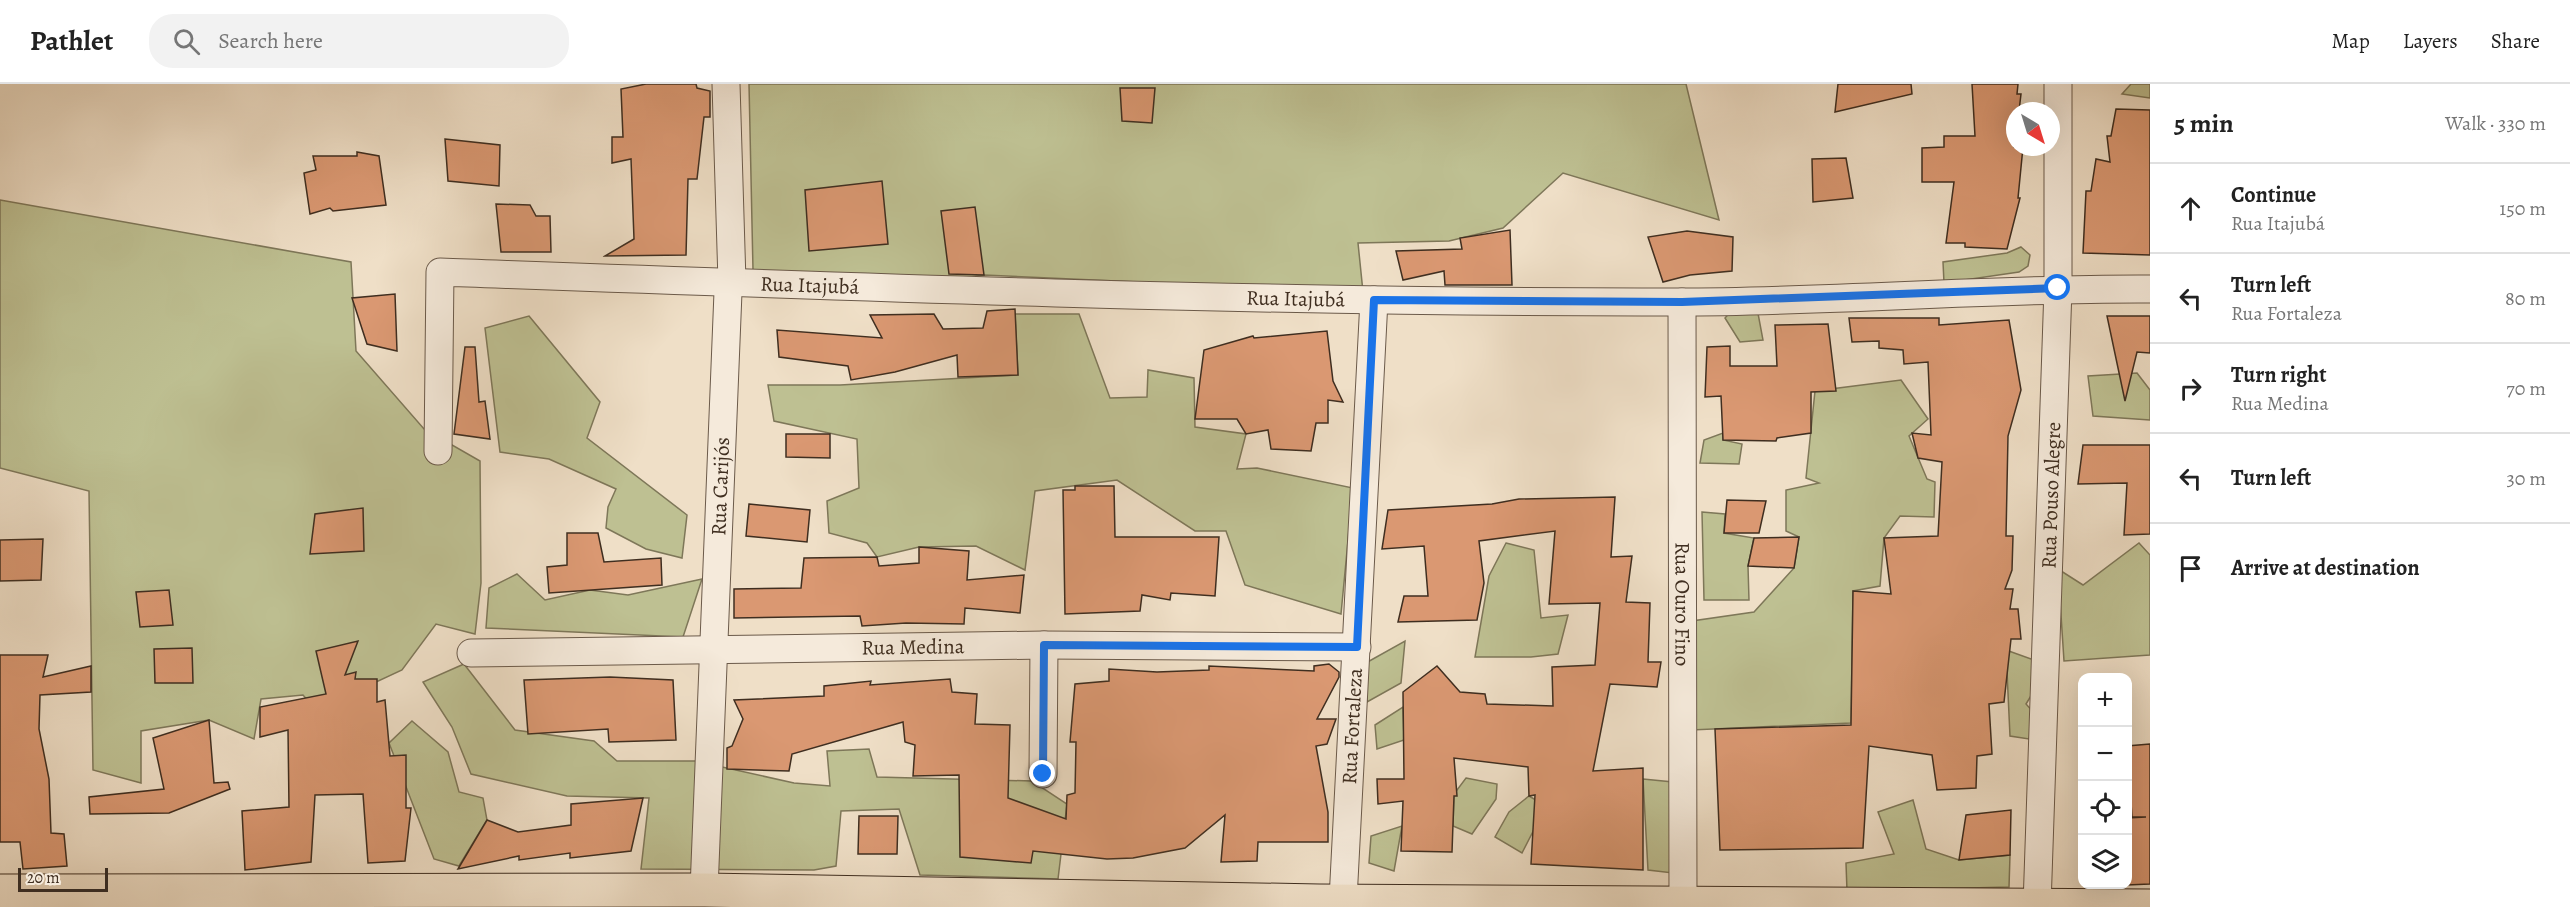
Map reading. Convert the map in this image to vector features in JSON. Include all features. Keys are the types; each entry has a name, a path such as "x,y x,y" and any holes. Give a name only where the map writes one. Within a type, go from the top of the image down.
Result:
{"main road":[{"path":"0,891 428,898 704,890 1327,903 2150,906"}],"street":[{"name":"Rua Carijós","path":"704,890 728,292 732,282 726,84"},
{"name":"Rua Pouso Alegre","path":"2037,906 2058,288 2058,84"},
{"name":"Rua Itajubá","path":"438,451 440,272 1374,300 1682,302 2058,288 2150,289"},
{"name":"Rua Fortaleza","path":"1327,903 1357,647 1374,300"},
{"name":"Rua Ouro Fino","path":"1682,302 1683,904"},
{"name":"Rua Medina","path":"471,653 1044,645 1357,647"},
{"path":"1043,774 1044,645"}],"green space":[{"path":"749,84 1686,84 1719,220 1563,173 1503,228 1449,241 1358,243 1363,292 984,275 949,280 753,270"},
{"path":"2131,84 2150,84 2150,98 2122,94"},
{"path":"0,200 351,262 356,351 424,429 480,461 481,583 475,634 436,624 402,670 316,710 303,695 261,699 254,739 209,720 141,731 141,783 93,770 89,491 0,468"},
{"path":"2021,247 2030,255 2028,266 2019,272 1944,283 1943,262 2007,253"},
{"path":"1757,308 1763,340 1740,342 1725,318 1733,309"},
{"path":"1015,314 1079,314 1110,398 1147,397 1148,370 1194,378 1195,427 1246,434 1237,469 1257,468 1353,488 1341,614 1245,585 1226,531 1195,531 1117,480 1035,491 1025,570 976,546 919,547 877,557 867,543 829,533 827,501 859,488 857,439 774,421 768,385 840,385 1018,375"},
{"path":"529,316 600,402 587,438 687,515 682,558 646,549 606,528 608,507 616,489 549,459 500,452 485,328"},
{"path":"2137,373 2150,390 2150,420 2093,416 2088,376"},
{"path":"1901,380 1928,419 1909,436 1927,479 1935,482 1934,517 1900,516 1884,538 1880,586 1853,591 1851,723 1691,730 1692,621 1754,612 1794,568 1799,537 1786,531 1786,490 1819,483 1806,478 1815,391"},
{"path":"1723,433 1723,440 1742,444 1739,464 1700,463 1704,440"},
{"path":"1702,512 1725,514 1724,533 1754,538 1748,566 1749,600 1704,600"},
{"path":"1506,543 1534,550 1541,618 1568,615 1558,654 1531,657 1475,657 1489,576"},
{"path":"2139,543 2150,555 2150,655 2064,661 2058,569 2083,585"},
{"path":"517,574 545,600 590,590 628,595 702,579 683,637 486,628 489,588"},
{"path":"1405,641 1401,683 1367,702 1364,664"},
{"path":"2006,650 2034,660 2034,691 2026,704 2036,715 2029,739 2010,736"},
{"path":"464,664 515,730 594,741 617,761 695,761 794,783 830,786 827,751 869,749 877,777 1032,781 1067,804 1058,879 920,875 899,809 841,811 836,866 814,870 641,869 649,798 567,796 471,774 452,727 423,682"},
{"path":"1403,707 1404,740 1377,749 1375,725"},
{"path":"412,721 448,752 459,792 483,798 487,820 459,866 434,859 389,743"},
{"path":"1466,778 1497,784 1496,799 1472,834 1453,826 1454,794"},
{"path":"1643,779 1683,783 1673,873 1648,870"},
{"path":"1529,796 1546,806 1522,853 1495,837 1509,812"},
{"path":"1913,800 1926,849 1959,860 2010,855 2009,887 1847,891 1846,863 1894,854 1878,812"},
{"path":"1402,826 1394,871 1369,863 1371,836"}],"building":[{"path":"646,84 696,84 697,88 710,91 710,117 704,117 697,179 688,179 686,255 605,256 634,239 631,159 612,163 612,137 623,137 621,89"},
{"path":"1838,84 1911,84 1912,94 1835,112"},
{"path":"1972,84 2018,84 2017,94 2021,94 2020,102 2006,102 2006,156 2022,156 2018,198 2020,198 2007,249 1965,247 1965,243 1946,243 1954,182 1922,182 1922,148 1944,147 1944,136 1975,136"},
{"path":"1120,88 1155,88 1152,123 1122,121"},
{"path":"2116,109 2150,110 2150,255 2083,253 2086,191 2091,191 2096,159 2110,162 2107,136 2111,136"},
{"path":"445,139 500,145 499,186 448,181"},
{"path":"357,152 379,156 386,205 333,211 330,208 310,214 304,173 316,170 313,156 357,156"},
{"path":"1846,158 1853,198 1813,202 1812,159"},
{"path":"882,181 888,244 809,251 805,190"},
{"path":"496,204 530,205 536,216 550,216 551,252 501,252"},
{"path":"975,207 984,275 949,274 941,211"},
{"path":"1510,230 1512,285 1445,285 1444,271 1403,280 1396,251 1462,249 1460,238"},
{"path":"1687,231 1733,237 1732,271 1690,275 1663,282 1648,237"},
{"path":"395,294 397,351 367,344 352,298"},
{"path":"1015,309 1018,375 958,377 957,355 895,372 851,380 848,366 779,357 777,330 882,338 870,315 934,314 943,329 983,328 987,311"},
{"path":"2107,316 2150,316 2150,353 2137,352 2125,401"},
{"path":"1849,318 1939,318 1939,325 2009,320 2021,390 2008,436 2006,536 2013,536 2012,570 2005,589 2013,589 2010,609 2018,609 2021,639 2011,639 2004,702 1989,704 1992,754 1977,756 1976,788 1937,790 1932,755 1869,746 1863,848 1720,850 1715,729 1851,725 1853,591 1891,594 1884,538 1938,536 1942,462 1918,458 1912,433 1931,435 1928,362 1904,364 1903,350 1879,348 1879,341 1852,342"},
{"path":"1828,324 1836,391 1811,392 1811,433 1777,438 1776,441 1723,440 1721,396 1705,397 1707,347 1730,346 1730,366 1777,366 1775,325"},
{"path":"1327,331 1333,381 1343,402 1328,400 1328,423 1316,423 1311,451 1271,449 1268,430 1246,434 1237,419 1195,419 1204,350 1253,336 1254,338"},
{"path":"465,347 475,347 479,402 485,401 490,439 454,434"},
{"path":"786,434 830,434 830,458 786,457"},
{"path":"2083,445 2150,445 2150,534 2124,535 2127,483 2078,484"},
{"path":"1075,486 1114,486 1115,537 1219,537 1215,596 1171,593 1170,600 1142,595 1140,611 1065,614 1063,490 1075,490"},
{"path":"1615,497 1611,557 1632,556 1626,602 1650,603 1648,662 1661,662 1657,687 1610,684 1593,771 1643,768 1643,870 1531,864 1535,795 1529,796 1528,767 1454,758 1457,796 1454,796 1452,852 1401,851 1403,801 1378,804 1377,779 1404,779 1403,692 1437,666 1460,692 1485,694 1487,704 1553,706 1552,667 1595,665 1600,603 1549,604 1555,531 1479,541 1484,583 1477,620 1398,622 1404,596 1428,596 1424,546 1382,549 1388,510 1492,504 1519,499"},
{"path":"1727,500 1766,501 1759,533 1724,533"},
{"path":"749,504 810,510 807,542 746,536"},
{"path":"363,508 364,551 310,554 315,514"},
{"path":"567,533 598,533 604,562 661,558 662,585 549,593 547,567 567,565"},
{"path":"1799,537 1794,568 1748,566 1754,538"},
{"path":"43,539 41,580 0,581 0,540"},
{"path":"919,547 969,551 967,580 1024,575 1020,613 965,608 964,624 906,623 862,626 860,616 734,618 734,589 801,588 804,558 877,557 879,566 919,563"},
{"path":"169,590 173,625 140,627 136,592"},
{"path":"358,641 345,675 356,672 355,679 377,679 377,702 385,700 390,756 406,755 406,808 411,808 405,861 368,863 363,794 315,795 311,862 245,870 242,811 289,807 288,730 260,737 260,707 326,694 316,651"},
{"path":"192,648 193,683 155,683 154,649"},
{"path":"0,655 48,655 43,677 91,666 91,692 40,695 39,729 49,779 51,833 64,834 67,866 23,869 20,842 0,842"},
{"path":"1329,664 1339,672 1339,677 1317,719 1336,719 1327,744 1316,746 1328,812 1328,842 1258,842 1257,861 1221,862 1225,815 1185,848 1133,858 1107,859 1033,851 1031,863 960,857 959,775 913,776 915,745 905,742 903,722 792,754 789,771 727,769 727,748 732,746 743,719 734,700 824,696 824,686 871,681 870,685 950,679 952,692 977,694 975,724 1010,725 1008,798 1066,819 1067,795 1075,793 1076,742 1070,742 1075,684 1109,681 1109,669 1157,672 1209,670 1209,666 1314,671 1314,666"},
{"path":"610,677 673,680 676,740 609,742 608,729 528,734 524,680"},
{"path":"209,720 214,783 228,782 230,789 169,813 90,814 89,797 164,789 153,738"},
{"path":"2150,744 2150,884 2132,885 2132,818 2146,817 2132,817 2132,746"},
{"path":"643,798 631,851 570,858 570,853 519,860 519,856 458,869 487,820 518,832 571,825 571,804"},
{"path":"2011,810 2010,855 1959,860 1966,815"},
{"path":"859,816 898,816 897,854 858,854"}],"route":[{"path":"1043,774 1044,645 1357,647 1374,300 1682,302 2058,288"}]}
